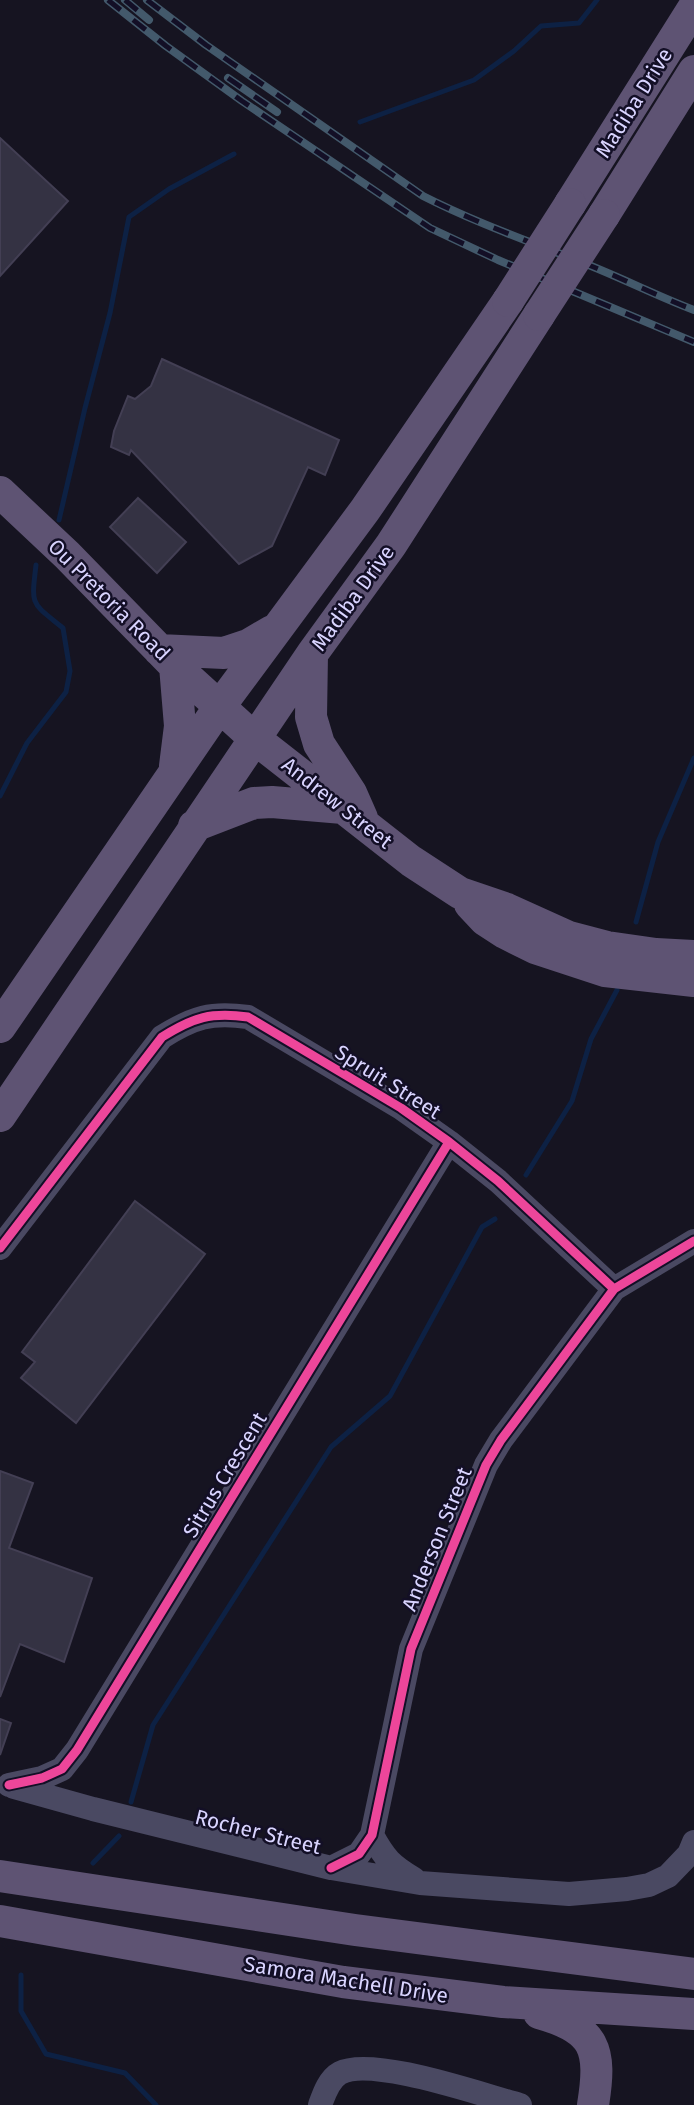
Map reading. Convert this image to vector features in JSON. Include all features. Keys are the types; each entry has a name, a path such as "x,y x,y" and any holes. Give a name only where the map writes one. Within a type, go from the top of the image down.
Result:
{"main road":[{"name":"Madiba Drive","path":"0,1027 220,706 365,510 508,301 694,7"},
{"name":"Madiba Drive","path":"0,1116 254,738 391,545 694,71"},
{"name":"Ou Pretoria Road","path":"0,492 67,555 167,658 220,706"},
{"path":"175,771 180,726 167,658 224,653 248,645 276,629"},
{"path":"194,827 254,803 272,802 354,817 351,793 319,744 311,717 312,654"},
{"name":"Andrew Street","path":"220,706 254,738 411,861 460,893 485,920 505,933 536,948 605,971 694,981"},
{"name":"Andrew Street","path":"460,893 507,909 546,928 582,941 656,954 694,956"},
{"path":"0,1876 355,1930 694,1974"},
{"name":"Samora Machell Drive","path":"0,1921 343,1982 503,2002 694,2014"},
{"path":"503,2002 564,2020 585,2035 597,2065 593,2105"}],"street":[{"name":"Spruit Street","path":"0,1248 163,1037 185,1023 222,1014 248,1017 401,1108 498,1181 614,1289"},
{"name":"Sitrus Crescent","path":"62,1769 77,1751 449,1142"},
{"name":"Anderson Street","path":"372,1835 411,1649 477,1484 501,1440 614,1289 694,1241"},
{"path":"5,1784 42,1778 62,1769"},
{"name":"Rocher Street","path":"62,1769 62,1781 66,1791 93,1809"},
{"name":"Rocher Street","path":"5,1784 93,1809 331,1868 420,1883 569,1894 638,1887 668,1876 689,1854 694,1842"},
{"path":"331,1868 359,1854 372,1835 384,1857 420,1883"},
{"path":"320,2105 326,2088 338,2074 355,2068 398,2072 520,2105"}],"building":[{"path":"0,138 68,201 0,276"},
{"path":"162,359 339,440 325,475 308,467 272,546 239,564 131,450 129,455 111,447 114,431 128,396 135,399 151,386"},
{"path":"138,498 186,542 157,573 110,527"},
{"path":"135,1201 205,1254 76,1423 21,1378 35,1362 22,1352"},
{"path":"0,1471 33,1483 9,1548 92,1578 64,1662 20,1644 0,1697"},
{"path":"0,1719 11,1723 0,1755"}],"waterway":[{"path":"360,122 474,80 514,51 541,26 579,23 597,0"},
{"path":"59,520 110,313 129,217 169,189 234,154"},
{"path":"0,796 27,743 66,692 70,671 63,628 39,608 34,597 36,565"},
{"path":"636,922 658,842 694,758"},
{"path":"526,1175 572,1101 591,1039 617,990"},
{"path":"131,1802 153,1725 331,1447 390,1396 482,1227 495,1219"},
{"path":"93,1863 119,1836"},
{"path":"21,1975 21,2011 46,2054 125,2073 156,2105"}],"railway":[{"path":"108,0 242,101 430,228 498,260 694,342"},
{"path":"125,0 149,20"},
{"path":"147,0 206,45 423,196 483,224 599,269 694,310"},
{"path":"228,78 277,112"}],"cycle path":[{"path":"0,1248 162,1037 194,1021 223,1015 248,1017 401,1108 498,1181 614,1289"},
{"path":"9,1785 42,1778 62,1769 77,1750 449,1142"},
{"path":"331,1868 359,1854 372,1835 411,1649 486,1465 501,1440 614,1289 694,1241"}]}
